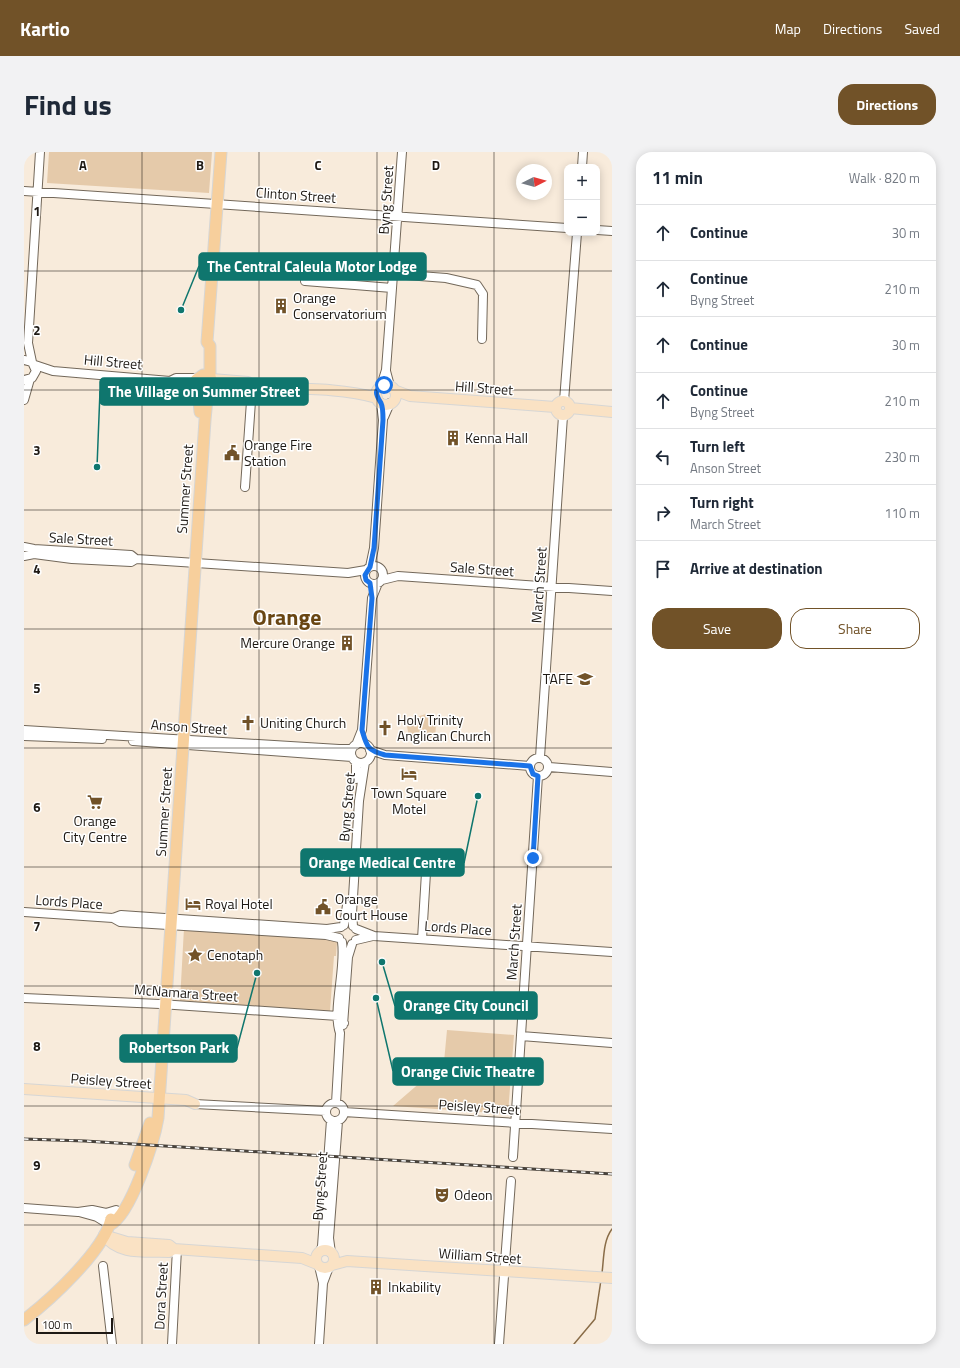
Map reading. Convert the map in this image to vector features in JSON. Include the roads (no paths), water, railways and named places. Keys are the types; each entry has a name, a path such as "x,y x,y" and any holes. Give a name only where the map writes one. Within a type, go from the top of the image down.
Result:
{"highway":[{"name":"Summer Street","path":"110,1225 115,1223 132,1197 154,1136 192,563 200,415 204,383 204,346 208,342 221,152"},
{"name":"Summer Street","path":"24,1320 60,1290 91,1254 104,1235 110,1225 110,1220 126,1191 149,1128 156,1101"}],"main road":[{"name":"Hill Street","path":"204,383 248,382 252,387 410,396 612,412"},
{"name":"Peisley Street","path":"24,1089 156,1101"},
{"name":"Peisley Street","path":"24,1095 156,1101 186,1100 194,1104"},
{"path":"104,1235 121,1241 169,1245 176,1249 318,1259"},
{"path":"325,1250 331,1260 324,1268 318,1259 325,1250"},
{"name":"William Street","path":"331,1260 604,1278"}],"street":[{"path":"24,400 29,378 36,371 30,362 28,343 40,152"},
{"name":"Byng Street","path":"374,568 374,548 402,152"},
{"path":"582,164 583,152"},
{"name":"Clinton Street","path":"24,191 564,228"},
{"path":"600,230 612,231"},
{"name":"March Street","path":"540,757 563,408 577,236"},
{"path":"393,274 446,278 477,285 484,294 482,339"},
{"path":"305,281 392,288"},
{"path":"24,354 28,343"},
{"name":"Hill Street","path":"30,362 53,372"},
{"name":"Hill Street","path":"29,378 53,372 170,381 175,384 204,383"},
{"path":"246,488 252,387"},
{"name":"Sale Street","path":"24,547 34,549 131,555 136,559"},
{"name":"Sale Street","path":"24,556 34,554 72,559 131,562 136,559 348,573 374,568 398,576 612,591"},
{"path":"374,568 383,575 374,582"},
{"path":"374,568 374,582"},
{"name":"Sale Street","path":"348,573 374,582 398,576"},
{"name":"Byng Street","path":"355,928 352,913 357,820 362,730 374,582"},
{"name":"Anson Street","path":"24,730 530,766"},
{"name":"Anson Street","path":"24,736 180,742"},
{"name":"Byng Street","path":"342,926 347,913 361,754"},
{"path":"540,757 547,762 548,767 546,773 538,776 533,774 530,766 534,758 540,757"},
{"path":"548,767 612,772"},
{"name":"March Street","path":"513,1158 538,776"},
{"path":"422,939 427,856"},
{"name":"Lords Place","path":"24,912 113,918 121,915 169,922 326,935 340,940"},
{"name":"Lords Place","path":"169,922 327,929 342,926"},
{"path":"336,1102 341,1020 348,957 358,934 355,928 342,926 338,932 343,957 341,1020"},
{"name":"Lords Place","path":"355,928 374,936 612,952"},
{"name":"Lords Place","path":"354,942 374,936"},
{"path":"340,940 346,944 354,942"},
{"name":"McNamara Street","path":"24,998 163,1004 341,1020"},
{"path":"521,1036 612,1042"},
{"path":"336,1102 343,1107 344,1112 342,1118 334,1120 327,1116 326,1111 330,1104 336,1102"},
{"name":"Peisley Street","path":"194,1104 326,1111"},
{"name":"Peisley Street","path":"344,1112 612,1129"},
{"name":"Byng Street","path":"323,1283 318,1259 322,1246 334,1120"},
{"name":"Byng Street","path":"319,1344 323,1283 331,1260 329,1238 334,1120"},
{"path":"499,1344 503,1271 511,1181"},
{"path":"24,1208 78,1212 96,1217 110,1225"},
{"path":"78,1212 92,1210 106,1213 116,1210"},
{"name":"Dora Street","path":"172,1344 176,1249"},
{"path":"103,1266 112,1344"}],"waterway":[{"path":"602,1273 605,1244 612,1229"},
{"path":"574,1344 595,1319 601,1280"}],"railway":[{"path":"24,1139 85,1141 612,1174"}],"place":[{"name":"Orange Conservatorium","path":"281,306"},
{"name":"The Central Caleula Motor Lodge","path":"181,310"},
{"name":"Kenna Hall","path":"453,438"},
{"name":"Orange Fire Station","path":"232,453"},
{"name":"The Village on Summer Street","path":"97,467"},
{"name":"Mercure Orange","path":"347,643"},
{"name":"TAFE","path":"585,679"},
{"name":"Uniting Church","path":"248,723"},
{"name":"Holy Trinity Anglican Church","path":"385,728"},
{"name":"Town Square Motel","path":"409,774"},
{"name":"Orange Medical Centre","path":"478,796"},
{"name":"Orange City Centre","path":"95,802"},
{"name":"Royal Hotel","path":"193,904"},
{"name":"Orange Court House","path":"323,907"},
{"name":"Cenotaph","path":"195,955"},
{"name":"Orange City Council","path":"382,962"},
{"name":"Robertson Park","path":"257,973"},
{"name":"Orange Civic Theatre","path":"376,998"},
{"name":"Odeon","path":"442,1195"},
{"name":"Inkability","path":"376,1287"}],"district":[{"name":"Orange","path":"287,617"}]}
